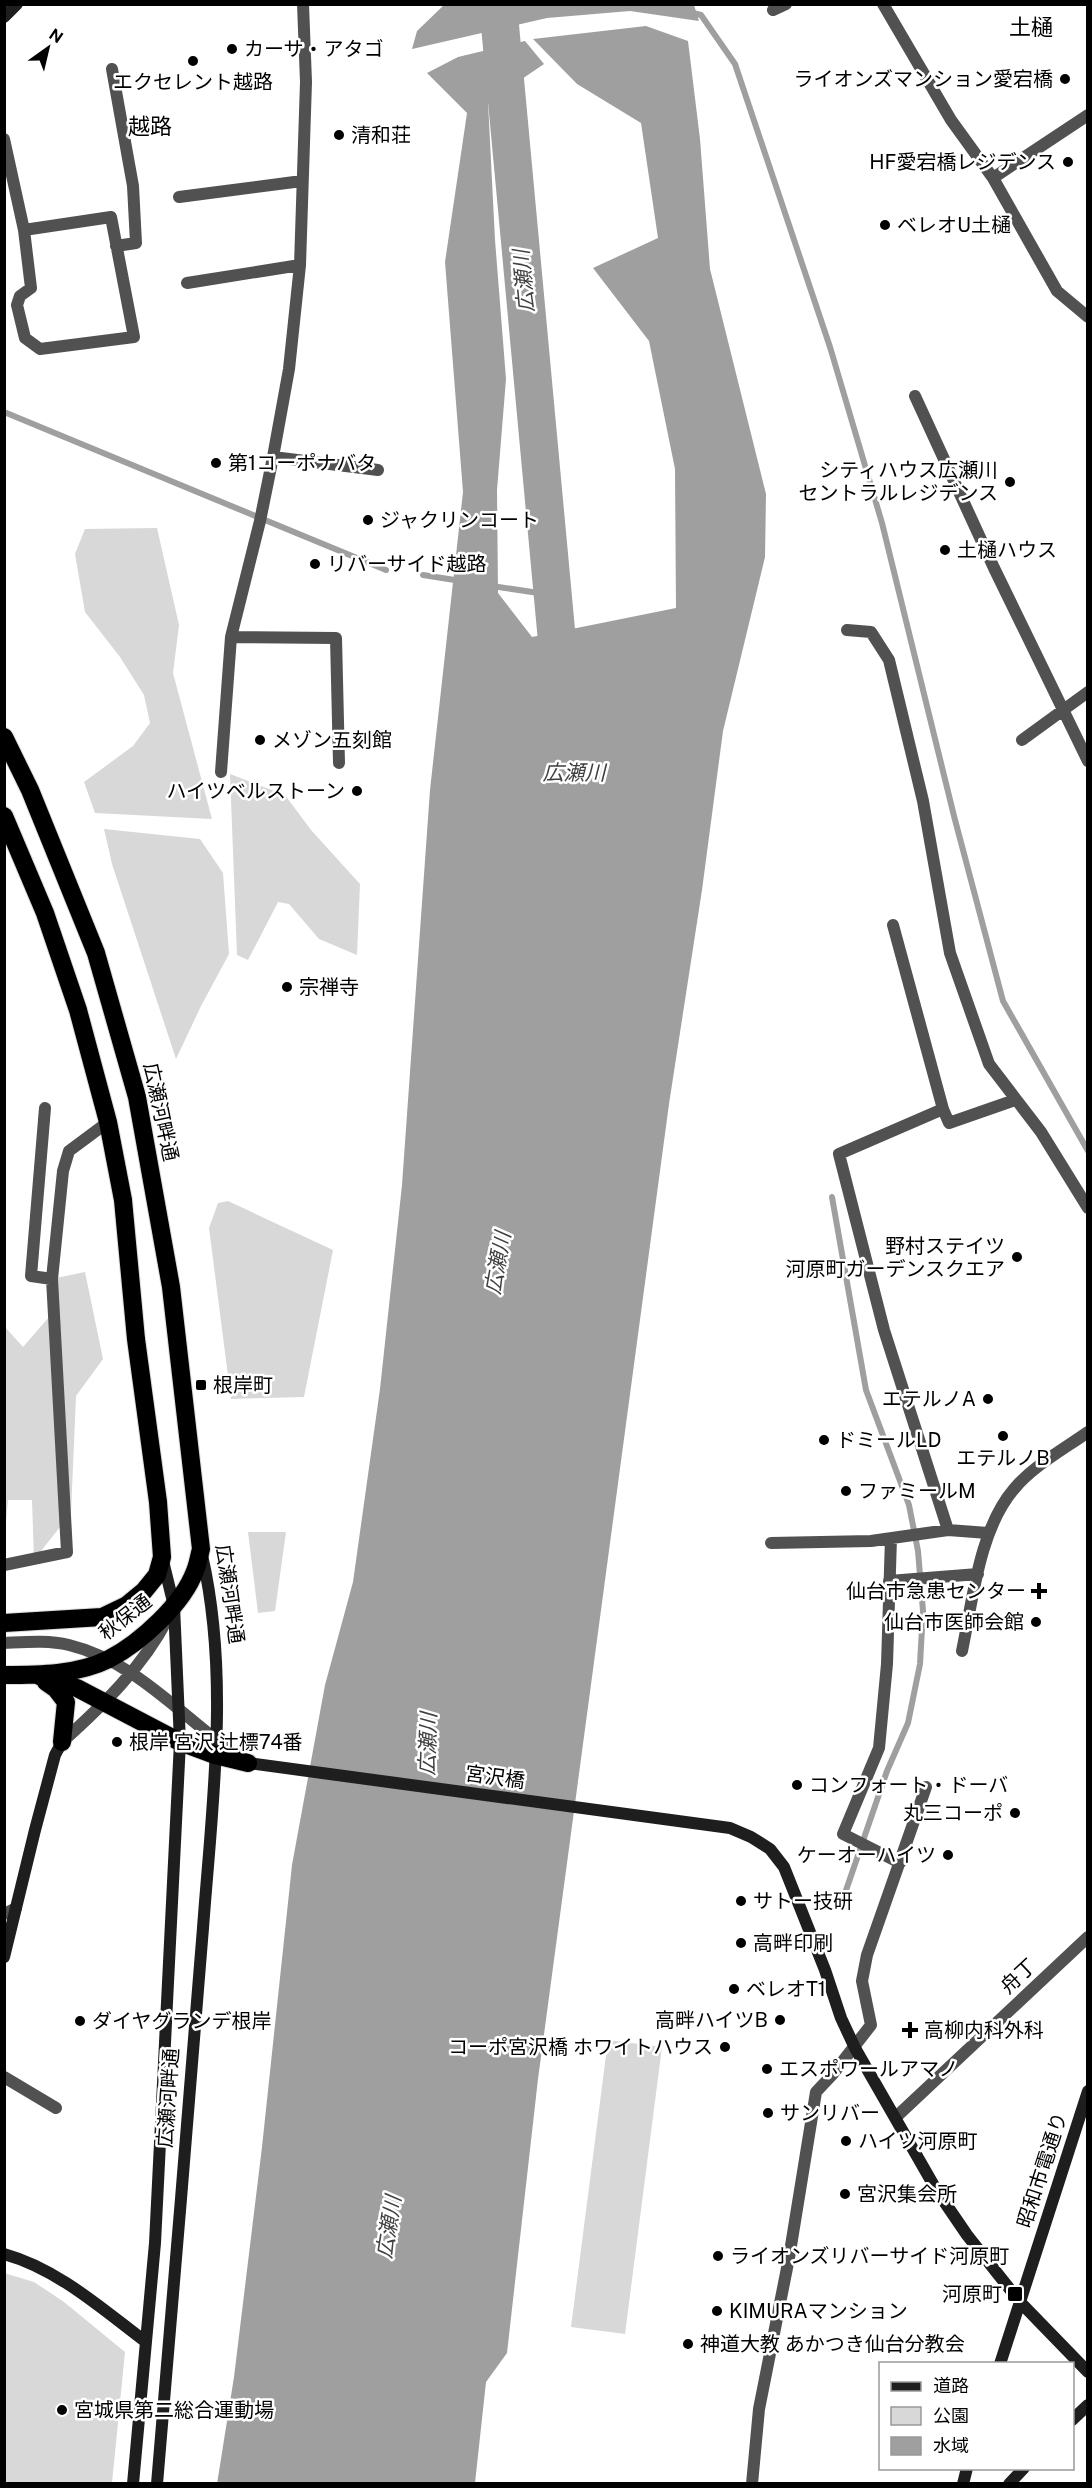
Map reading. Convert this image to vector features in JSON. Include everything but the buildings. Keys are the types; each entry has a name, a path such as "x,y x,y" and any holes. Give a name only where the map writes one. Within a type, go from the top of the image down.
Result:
{"highway":[{"name":"広瀬河畔通","path":"4,737 35,800 96,953 137,1097 171,1287 201,1549"},
{"name":"広瀬河畔通","path":"4,816 53,935 78,1010 108,1122 123,1200 136,1339 158,1502 162,1557"},
{"name":"秋保通","path":"4,1675 37,1676 75,1670 108,1659 154,1627 174,1606 195,1573 201,1549"},
{"name":"秋保通","path":"4,1623 102,1617 126,1605 144,1591 157,1575 162,1557"},
{"path":"37,1676 77,1688 180,1742 216,1748 251,1764"},
{"path":"37,1676 56,1689 66,1702 62,1742"}],"street":[{"path":"4,17 17,4"},
{"path":"221,772 231,637 260,521 289,369 300,265 306,82 303,4"},
{"path":"772,10 786,4"},
{"path":"883,4 951,120 993,178 1057,291 1088,317"},
{"path":"112,69 133,186 136,243 116,246"},
{"path":"993,178 1088,115"},
{"path":"4,140 24,230 31,288 20,296 17,305 25,338 40,349 134,338 111,217 24,230"},
{"path":"180,197 302,181"},
{"path":"187,283 300,265"},
{"path":"915,396 994,568 1088,761"},
{"path":"273,457 378,470"},
{"path":"847,630 871,632 889,660 923,801 950,953 989,1064 1041,1132 1088,1208"},
{"path":"231,637 336,638 339,763"},
{"path":"1022,740 1088,692"},
{"path":"893,925 949,1123 1015,1100"},
{"path":"45,1108 31,1276 52,1279"},
{"path":"944,1109 839,1154 884,1330 948,1530"},
{"path":"4,1565 67,1552 52,1279 63,1171 69,1151 108,1122"},
{"path":"962,1651 988,1533 1013,1490 1023,1479 1088,1432"},
{"path":"771,1543 871,1541 948,1530 988,1533"},
{"path":"897,1537 889,1581 886,1664 879,1748 843,1834 900,1863"},
{"name":"広瀬河畔通","path":"157,2484 187,2153 216,1748 216,1658 210,1587 201,1549"},
{"name":"広瀬河畔通","path":"133,2484 155,2242 180,1742 174,1606 162,1557"},
{"path":"889,1581 978,1574"},
{"path":"4,1957 10,1911 55,1755 62,1742 105,1703 154,1645 174,1606"},
{"path":"10,1643 68,1644 108,1659 179,1711 216,1748"},
{"name":"宮沢橋","path":"251,1764 730,1828 770,1849 784,1867 825,1970 841,2018 855,2048 937,2191 967,2235 1020,2302 1088,2372"},
{"path":"752,2484 759,2409 789,2258 816,2092 855,2048 871,2025 862,1982 867,1955 926,1787"},
{"name":"舟丁","path":"896,2117 1088,1937"},
{"path":"4,2077 56,2108"},
{"name":"昭和市電通り","path":"1001,2362 1088,2091"},
{"path":"4,2254 39,2267 87,2297 146,2342"},
{"path":"1074,2418 1088,2405"},
{"path":"1010,2484 1023,2470"}],"green space":[{"path":"157,528 179,625 173,673 212,819 95,813 84,782 133,746 150,723 144,695 120,657 85,612 75,554 85,529"},
{"path":"230,774 285,795 311,830 360,884 357,955 319,939 289,904 278,902 248,960 237,955"},
{"path":"104,829 200,839 223,873 229,954 176,1059 112,864"},
{"path":"228,1201 333,1250 304,1397 231,1399 209,1228 218,1203"},
{"path":"85,1272 103,1359 76,1396 71,1513 34,1560 32,1500 8,1500 5,1532 5,1327 23,1347 49,1317 56,1278"},
{"path":"248,1532 286,1532 275,1611 258,1613"},
{"path":"608,2040 662,2047 625,2334 571,2327"},
{"name":"宮城県第二総合運動場","path":"4,2273 34,2282 64,2302 125,2352 112,2483 5,2483"}],"water":[{"path":"444,5 694,5 699,21 630,11 547,18 412,49 417,31"},
{"name":"広瀬川","path":"646,26 688,41 700,139 710,269 766,494 765,557 723,731 702,890 669,1104 538,2079 507,2353 486,2382 475,2483 217,2484 234,2377 262,2147 292,1865 325,1685 353,1582 380,1389 402,1185 430,790 463,492 445,262 467,113 427,73 458,57 525,41 544,64 488,102 495,240 506,379 497,490 498,593 532,637 676,608 675,469 649,341 593,268 658,238 641,123 577,84 533,39"}],"waterway":[{"name":"広瀬川","path":"498,4 561,684"},
{"path":"689,12 701,15 735,64 830,347 882,523 954,816 1003,1001 1088,1151"},
{"path":"4,412 386,570"},
{"path":"423,575 461,581"},
{"path":"492,586 552,595"},
{"path":"832,1197 866,1390 909,1505 918,1551 923,1611 920,1664 908,1723 887,1771 842,1902"}],"place":[{"name":"カーサ・アタゴ","path":"232,49"},
{"name":"エクセレント越路","path":"193,61"},
{"name":"ライオンズマンション愛宕橋","path":"1065,79"},
{"name":"清和荘","path":"339,135"},
{"name":"HF愛宕橋レジデンス","path":"1068,162"},
{"name":"ベレオU土樋","path":"885,225"},
{"name":"第1コーポナバタ","path":"216,463"},
{"name":"シティハウス広瀬川 セントラルレジデンス","path":"1010,482"},
{"name":"ジャクリンコート","path":"368,520"},
{"name":"土樋ハウス","path":"945,550"},
{"name":"リバーサイド越路","path":"315,564"},
{"name":"メゾン五刻館","path":"260,740"},
{"name":"ハイツベルストーン","path":"357,791"},
{"name":"宗禅寺","path":"287,987"},
{"name":"野村ステイツ 河原町ガーデンスクエア","path":"1017,1257"},
{"name":"根岸町","path":"201,1385"},
{"name":"エテルノA","path":"988,1399"},
{"name":"エテルノB","path":"1003,1436"},
{"name":"ドミールLD","path":"824,1440"},
{"name":"ファミールM","path":"846,1491"},
{"name":"仙台市急患センター","path":"1039,1591"},
{"name":"仙台市医師会館","path":"1036,1622"},
{"name":"根岸 宮沢 辻標74番","path":"117,1742"},
{"name":"コンフォート・ドーバ","path":"797,1785"},
{"name":"丸三コーポ","path":"1015,1813"},
{"name":"ケーオーハイツ","path":"948,1855"},
{"name":"サトー技研","path":"741,1901"},
{"name":"高畔印刷","path":"741,1943"},
{"name":"ベレオT1","path":"734,1989"},
{"name":"高畔ハイツB","path":"780,2020"},
{"name":"ダイヤグランデ根岸","path":"80,2021"},
{"name":"高柳内科外科","path":"910,2030"},
{"name":"コーポ宮沢橋 ホワイトハウス","path":"725,2047"},
{"name":"エスポワールアマノ","path":"767,2069"},
{"name":"サンリバー","path":"768,2113"},
{"name":"ハイツ河原町","path":"846,2141"},
{"name":"宮沢集会所","path":"845,2194"},
{"name":"ライオンズリバーサイド河原町","path":"718,2256"},
{"name":"河原町","path":"1015,2294"},
{"name":"KIMURAマンション","path":"717,2311"},
{"name":"神道大教 あかつき仙台分教会","path":"688,2344"},
{"name":"宮城県第二総合運動場","path":"62,2410"}],"district":[{"name":"土樋","path":"1031,27"},
{"name":"越路","path":"150,126"}]}
